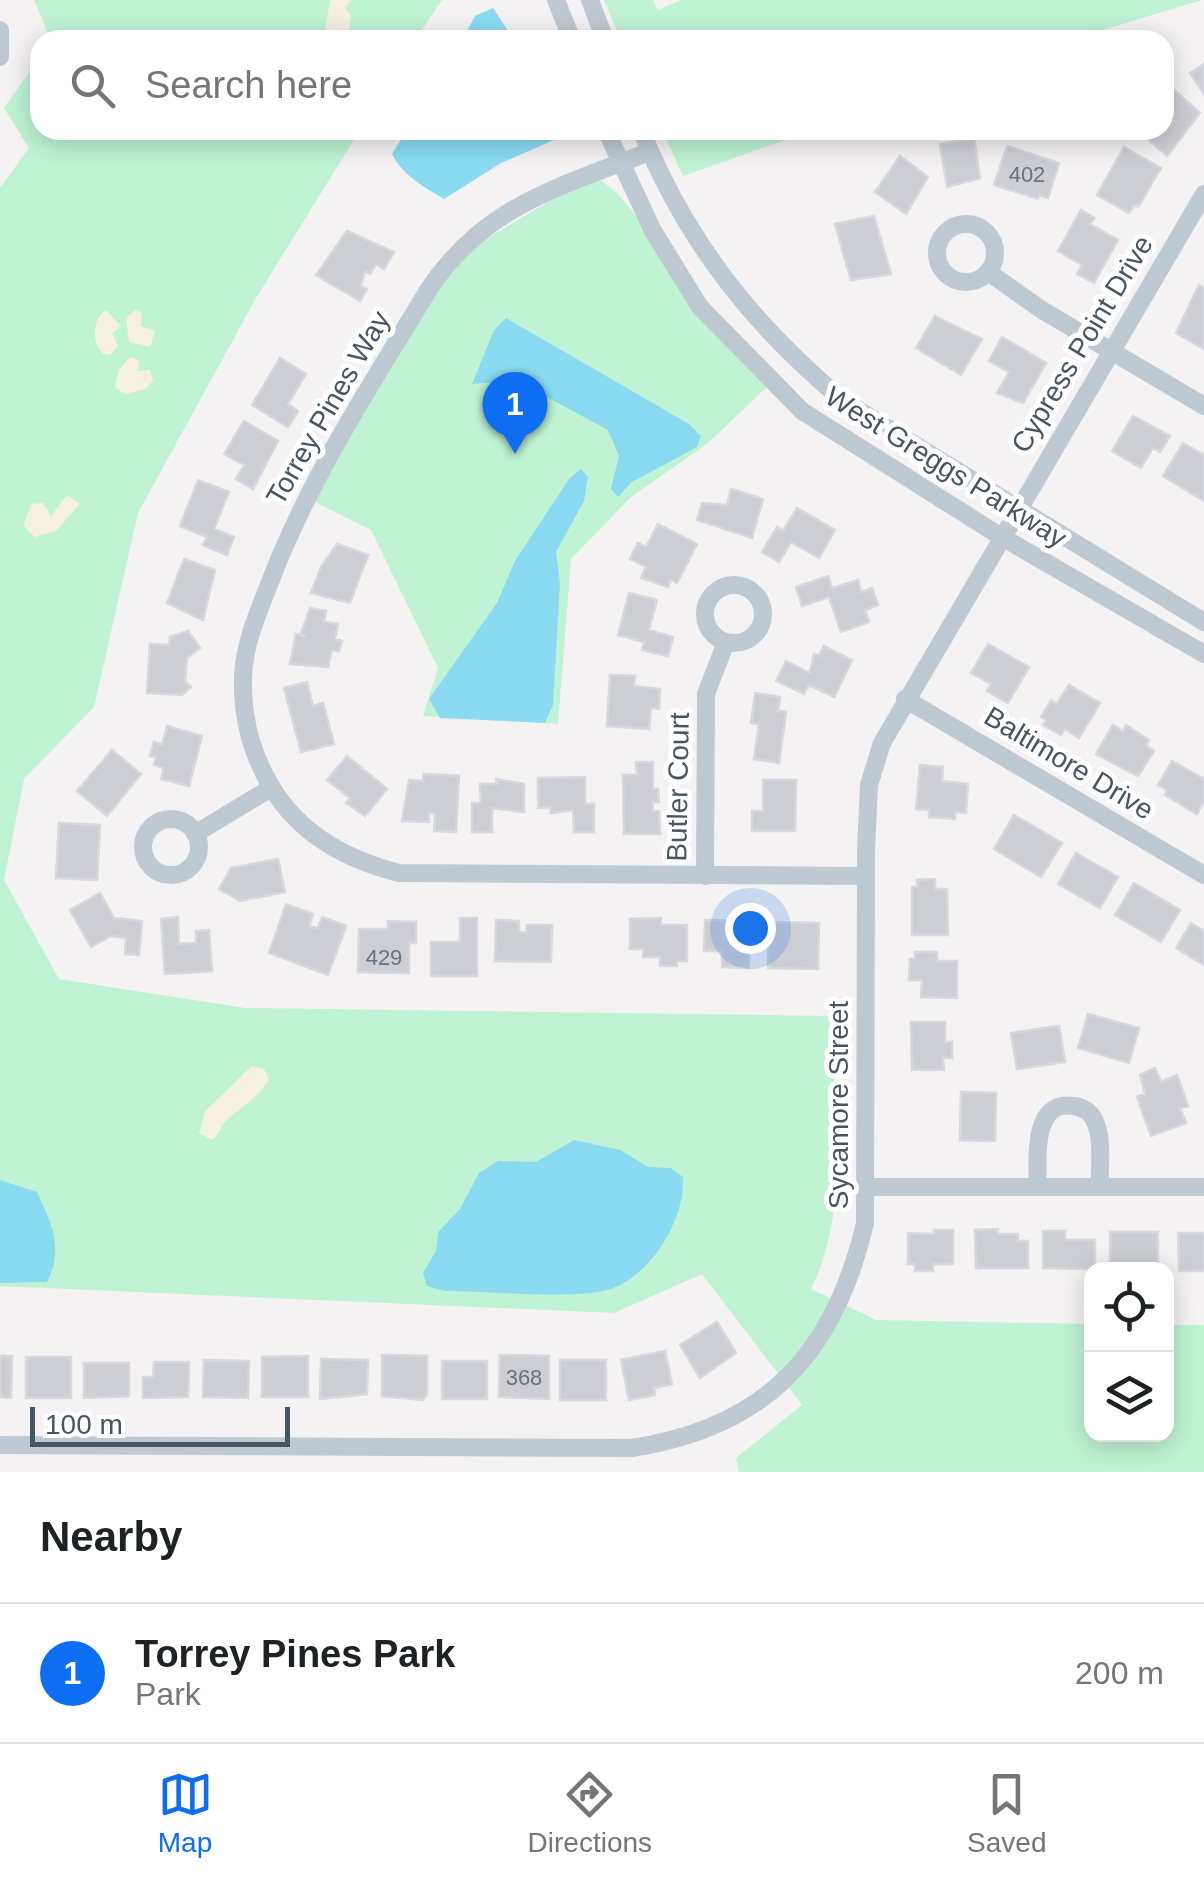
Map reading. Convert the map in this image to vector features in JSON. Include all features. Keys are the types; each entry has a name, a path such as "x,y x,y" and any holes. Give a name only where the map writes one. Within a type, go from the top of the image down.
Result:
{"street":[{"path":"568,30 558,5 591,0 602,30"},
{"path":"0,30 0,57"},
{"name":"West Greggs Parkway","path":"610,140 618,164 700,307 802,411 1204,622"},
{"name":"West Greggs Parkway","path":"644,140 693,236 765,331 845,402 1008,522 1204,654"},
{"name":"Torrey Pines Way","path":"649,152 529,199 490,222 454,253 310,486 250,632 243,675 245,716 255,755 271,788 312,834 364,864 399,874 866,876"},
{"name":"Cypress Point Drive","path":"1008,522 1204,194"},
{"path":"988,272 1204,406"},
{"name":"Sycamore Street","path":"0,1445 631,1448 664,1443 704,1430 758,1401 794,1370 823,1336 852,1280 865,1223 869,784 882,742 1008,522"},
{"name":"Butler Court","path":"704,876 706,694 726,642"},
{"name":"Baltimore Drive","path":"905,699 1204,875"},
{"path":"196,834 271,788"},
{"path":"1038,1187 1044,1120 1053,1109 1066,1105 1089,1112 1096,1122 1100,1187"},
{"path":"867,1187 1204,1187"}],"green space":[{"path":"34,0 442,0 422,30 47,30"},
{"path":"604,0 653,0 658,10 681,0 1202,0 1102,30 617,30"},
{"path":"30,71 30,140 354,140 256,298 138,513 94,707 24,779 4,880 59,979 245,1008 833,1016 836,1190 824,1257 811,1289 876,1320 1084,1324 1084,1442 1174,1442 1174,1325 1204,1325 1204,1472 739,1472 736,1458 802,1405 702,1274 614,1313 0,1286 0,188 29,148 4,108"},
{"path":"667,140 786,140 683,176"},
{"path":"600,180 641,223 695,313 767,387 708,443 631,497 571,559 558,724 423,716 438,668 371,530 311,500 443,282 469,249 560,195"}],"sand":[{"path":"330,0 351,0 345,7 351,16 349,30 325,30"},
{"path":"106,310 121,326 112,333 118,346 110,355 98,348 95,336 98,318"},
{"path":"135,310 142,313 141,326 155,331 150,347 129,342 126,318"},
{"path":"130,357 139,360 138,371 150,370 153,381 145,389 125,394 115,387 119,370"},
{"path":"67,495 80,504 56,531 35,537 24,526 32,504 43,503 51,516"},
{"path":"252,1066 264,1069 269,1079 265,1086 225,1122 212,1140 199,1133 205,1111"}],"water":[{"path":"493,8 507,30 467,30 475,16"},
{"path":"401,140 554,140 501,163 444,199 408,175 392,154"},
{"path":"506,318 689,424 701,436 697,447 632,482 618,497 611,489 619,456 608,430 532,389 508,381 472,384 494,330"},
{"path":"581,469 588,477 584,501 556,552 560,583 553,705 545,723 440,718 429,699 497,603 515,561 569,479"},
{"path":"574,1140 620,1150 648,1167 671,1168 683,1177 671,1230 649,1262 619,1285 587,1293 445,1291 427,1286 423,1273 436,1251 438,1232 460,1209 479,1173 498,1161 536,1162"},
{"path":"0,1180 37,1192 55,1247 47,1282 0,1283"}],"building":[{"path":"1204,64 1204,94 1190,73"},
{"path":"1174,90 1200,113 1167,156 1149,140 1174,140"},
{"path":"974,140 980,178 947,187 940,144"},
{"path":"1007,146 1059,163 1048,198 1039,195 1038,199 994,185"},
{"path":"1124,147 1161,168 1138,207 1134,205 1129,213 1097,195"},
{"path":"900,156 928,177 906,214 875,192"},
{"path":"1081,210 1094,218 1090,224 1118,240 1094,283 1077,274 1082,265 1058,251"},
{"path":"874,216 891,274 851,280 835,224"},
{"path":"347,231 394,252 384,269 376,264 370,274 365,271 361,286 367,289 360,301 316,275"},
{"path":"1199,285 1204,288 1204,349 1176,333"},
{"path":"935,316 982,339 961,375 916,348"},
{"path":"1002,337 1046,363 1023,403 997,393 1009,372 989,361"},
{"path":"280,358 306,374 288,404 298,411 288,427 252,405"},
{"path":"1133,416 1170,436 1160,452 1153,448 1141,468 1112,451"},
{"path":"244,421 278,441 253,489 236,479 244,465 224,454"},
{"path":"1183,443 1204,455 1204,501 1163,476"},
{"path":"198,480 229,492 214,529 234,537 227,555 203,545 207,537 180,526"},
{"path":"731,489 763,499 752,538 697,520 702,503 727,505"},
{"path":"797,508 835,530 819,558 791,542 779,562 762,552 777,527 783,531"},
{"path":"658,524 697,544 677,583 671,580 668,587 641,578 646,567 630,559 638,543 646,547"},
{"path":"337,544 368,555 350,603 311,593 321,567"},
{"path":"184,559 215,570 203,620 167,603"},
{"path":"828,576 832,588 858,580 861,592 872,588 878,605 865,610 869,622 841,632 829,597 802,606 796,587"},
{"path":"629,593 657,600 649,630 673,637 668,656 642,650 644,642 618,635"},
{"path":"310,608 326,611 324,622 338,624 335,639 342,641 339,651 332,650 328,667 290,664 296,634 305,636 301,633"},
{"path":"188,631 200,648 187,658 185,681 191,687 182,695 147,693 150,644 169,645 170,637"},
{"path":"988,644 1029,667 1008,703 987,691 991,684 971,673"},
{"path":"824,646 852,660 834,697 809,685 804,694 776,681 786,661 810,673 814,654 819,656"},
{"path":"610,675 635,676 634,686 660,689 659,709 651,708 649,729 607,726"},
{"path":"307,682 313,706 323,703 334,744 301,752 284,688"},
{"path":"1069,685 1100,703 1079,738 1065,729 1061,735 1043,725 1046,720 1041,717 1051,700 1057,704"},
{"path":"755,693 780,697 778,711 786,712 779,763 754,759 759,724 751,723"},
{"path":"1113,725 1123,731 1126,725 1149,740 1146,745 1154,751 1138,776 1096,754"},
{"path":"167,726 202,736 189,786 161,779 164,768 154,765 156,757 150,756 154,742 162,745"},
{"path":"112,750 141,774 107,816 77,791"},
{"path":"347,756 387,789 365,816 346,803 350,798 327,780"},
{"path":"1172,761 1204,779 1204,801 1197,814 1165,795 1167,790 1158,785"},
{"path":"636,762 653,762 653,789 658,789 659,802 653,802 653,811 659,811 660,834 624,834 623,775 637,775"},
{"path":"920,765 943,767 942,781 968,784 966,813 955,812 955,819 929,817 929,810 916,809"},
{"path":"424,774 459,776 456,832 434,831 435,814 429,813 429,822 402,821 409,780 423,781"},
{"path":"585,777 585,804 594,804 594,832 574,832 573,810 551,813 551,807 538,808 538,778"},
{"path":"496,779 524,784 524,812 492,808 492,832 472,832 472,803 481,803 480,784 497,784"},
{"path":"763,780 796,780 795,831 752,831 752,811 763,811"},
{"path":"1014,815 1062,843 1041,877 994,849"},
{"path":"59,823 100,825 97,880 56,878"},
{"path":"1076,853 1118,877 1100,908 1058,884"},
{"path":"278,859 285,892 240,901 219,889 231,868"},
{"path":"935,879 935,889 947,889 948,935 912,935 912,887 917,887 917,880"},
{"path":"1134,883 1180,910 1161,942 1115,915"},
{"path":"100,893 114,918 142,921 139,955 125,954 126,938 111,936 91,947 70,910"},
{"path":"286,904 313,914 309,926 318,929 322,917 346,926 328,975 269,953"},
{"path":"178,917 179,944 196,943 196,931 209,930 212,971 165,974 161,919"},
{"path":"460,918 477,918 477,976 431,976 431,942 460,942"},
{"path":"661,918 661,925 687,925 687,961 677,961 677,966 660,966 660,957 643,957 643,949 630,949 630,919"},
{"path":"496,920 519,921 519,932 527,933 527,925 552,925 551,962 495,961"},
{"path":"705,920 750,921 749,968 722,967 722,951 704,951"},
{"path":"388,921 416,922 416,943 409,943 409,973 358,972 359,929 388,929"},
{"path":"769,922 819,923 818,969 768,968"},
{"path":"1191,923 1204,931 1204,965 1176,948"},
{"path":"915,952 937,952 937,961 957,961 957,998 921,997 922,980 909,980 910,959 915,959"},
{"path":"1088,1014 1139,1028 1129,1063 1078,1048"},
{"path":"911,1022 945,1022 945,1042 952,1042 952,1058 943,1058 944,1070 912,1070"},
{"path":"1059,1026 1065,1062 1017,1069 1011,1033"},
{"path":"1155,1068 1161,1082 1177,1075 1188,1106 1180,1108 1186,1123 1151,1136 1137,1097 1145,1094 1140,1075"},
{"path":"961,1092 996,1093 995,1141 960,1140"},
{"path":"998,1229 998,1234 1018,1234 1018,1241 1028,1241 1028,1268 976,1268 975,1230"},
{"path":"934,1230 953,1230 953,1264 933,1264 933,1271 915,1271 915,1264 908,1264 908,1233 934,1234"},
{"path":"1043,1231 1065,1231 1065,1240 1095,1240 1095,1262 1084,1262 1084,1269 1043,1268"},
{"path":"1110,1232 1158,1232 1158,1262 1110,1262"},
{"path":"1178,1233 1204,1233 1204,1271 1179,1271"},
{"path":"717,1322 736,1353 700,1378 680,1345"},
{"path":"665,1351 672,1384 654,1388 655,1395 629,1400 621,1360"},
{"path":"382,1355 427,1356 427,1395 423,1400 382,1396"},
{"path":"500,1355 549,1356 549,1399 499,1397"},
{"path":"0,1356 12,1356 11,1398 0,1397"},
{"path":"308,1356 308,1397 262,1397 262,1357"},
{"path":"26,1357 71,1357 71,1398 26,1398"},
{"path":"321,1359 368,1360 367,1394 320,1399"},
{"path":"204,1360 249,1361 248,1398 203,1397"},
{"path":"560,1360 606,1360 606,1400 560,1400"},
{"path":"442,1361 487,1361 487,1399 442,1399"},
{"path":"154,1362 189,1362 188,1397 143,1398 143,1377 153,1377"},
{"path":"84,1363 129,1363 129,1396 84,1398"}],"place":[{"name":"Torrey Pines Park","path":"515,454"}]}
